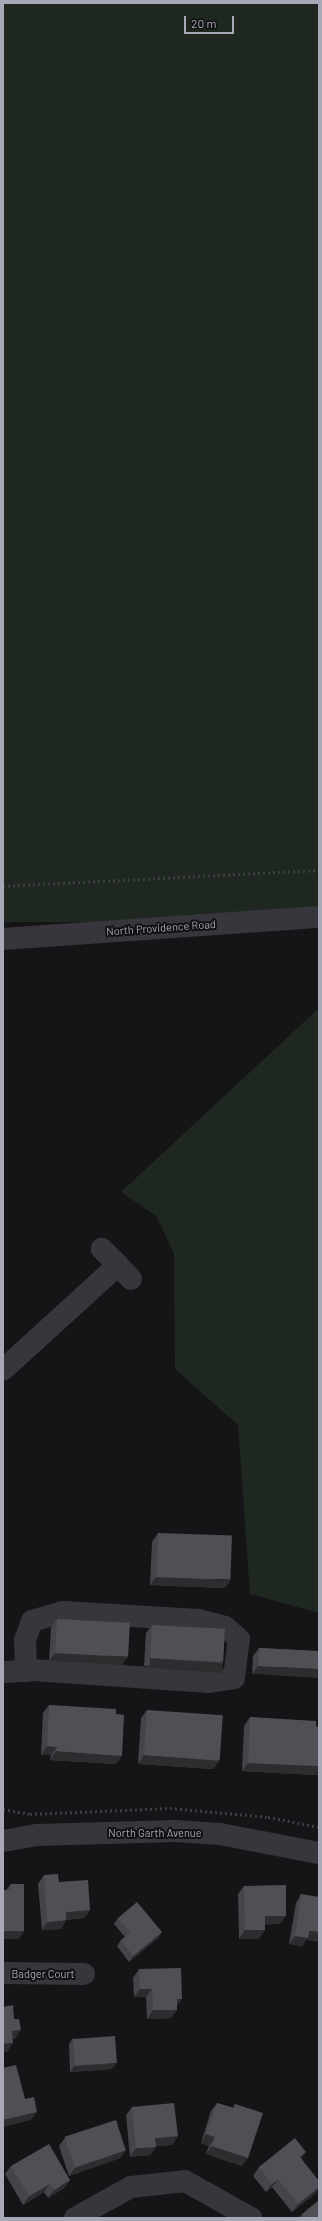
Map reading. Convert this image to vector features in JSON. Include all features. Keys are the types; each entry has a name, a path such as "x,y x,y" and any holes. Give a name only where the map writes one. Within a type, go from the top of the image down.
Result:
{"street":[{"name":"North Providence Road","path":"3,939 319,917"},
{"path":"3,1370 125,1272 102,1249"},
{"path":"3,1672 26,1670 209,1682 234,1678 239,1639 225,1627 198,1620 63,1612 32,1620 25,1640 26,1670"},
{"name":"North Garth Avenue","path":"3,1828 37,1835"},
{"name":"North Garth Avenue","path":"3,1841 37,1835 176,1831 220,1834 319,1853"},
{"name":"Badger Court","path":"3,1973 84,1974"},
{"path":"75,2218 131,2187 185,2181 251,2218"}],"path":[{"path":"3,886 319,870"}],"shaded area":[{"path":"3,3 319,3 319,922 3,922"},
{"path":"319,1008 319,1613 250,1594 238,1425 175,1369 174,1253 156,1216 121,1192"}],"building":[{"path":"158,1533 232,1536 230,1580 156,1577"},
{"path":"57,1619 130,1623 128,1657 55,1653"},
{"path":"152,1625 225,1629 223,1662 150,1658"},
{"path":"259,1648 319,1651 318,1669 258,1666"},
{"path":"49,1705 116,1709 116,1714 124,1715 122,1756 56,1751 57,1747 47,1746"},
{"path":"147,1710 223,1715 220,1760 144,1755"},
{"path":"250,1717 316,1721 316,1726 319,1727 319,1766 248,1763"},
{"path":"58,1874 59,1882 88,1880 90,1910 66,1912 66,1920 47,1922 44,1875"},
{"path":"11,1884 24,1884 24,1931 4,1931 3,1890 10,1890"},
{"path":"286,1885 286,1916 265,1916 265,1930 245,1930 244,1886"},
{"path":"301,1894 319,1897 319,1932 309,1931 308,1938 295,1936"},
{"path":"137,1902 162,1932 133,1956 121,1940 130,1933 118,1918"},
{"path":"181,1968 182,1999 177,1999 177,2010 153,2010 152,1989 140,1989 139,1969"},
{"path":"13,2005 14,2019 19,2019 21,2030 12,2031 13,2043 3,2044 3,2007"},
{"path":"115,2036 117,2063 75,2066 73,2039"},
{"path":"16,2065 25,2099 34,2097 37,2112 3,2120 3,2068"},
{"path":"174,2103 178,2136 155,2138 156,2147 136,2148 132,2107"},
{"path":"217,2103 234,2108 235,2104 263,2113 248,2158 212,2146 215,2137 206,2134"},
{"path":"116,2120 126,2150 75,2167 65,2137"},
{"path":"295,2138 306,2152 300,2157 319,2181 319,2187 298,2204 278,2179 272,2184 259,2167"},
{"path":"49,2144 70,2180 54,2190 50,2184 29,2196 11,2166"},
{"path":"319,2200 319,2218 305,2218 302,2214"}]}
